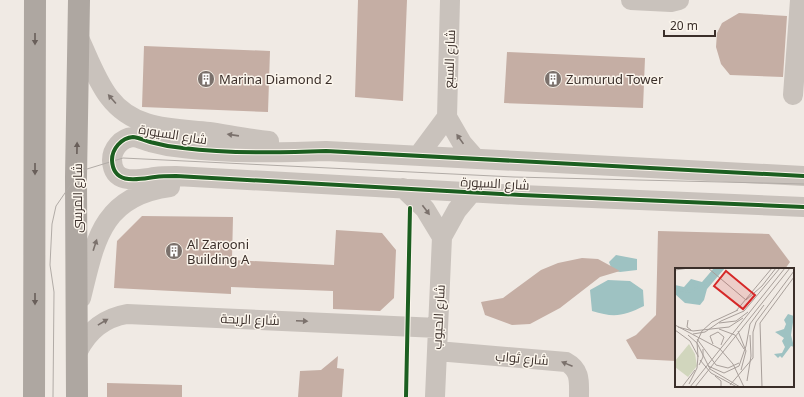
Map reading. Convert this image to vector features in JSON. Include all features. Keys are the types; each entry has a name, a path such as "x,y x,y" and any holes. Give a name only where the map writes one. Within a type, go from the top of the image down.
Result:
{"main road":[{"path":"34,397 35,0"},
{"name":"شارع المرسى","path":"77,397 78,310 76,177 79,0"}],"street":[{"name":"شارع السبع","path":"447,117 450,0"},
{"path":"631,0 671,2 679,0"},
{"path":"793,95 800,0"},
{"name":"شارع السيورة","path":"79,38 101,84 110,98 124,112 139,121 156,127 297,144 326,151"},
{"path":"418,156 436,134 447,117 462,143 476,159"},
{"name":"شارع السيورة","path":"804,176 522,160 326,151 286,152 201,149 167,146 133,137 117,145 113,152 112,161 116,171 123,178 133,181 176,176 521,195 804,207"},
{"name":"شارع السيورة","path":"78,310 95,244 102,227 124,203 137,195 155,189 177,186 225,186 254,181"},
{"path":"404,188 425,209 442,237"},
{"name":"شارع الحبوب","path":"435,397 442,237 457,210 472,192"},
{"name":"شارع الريحة","path":"78,351 85,337 96,326 110,318 127,314 438,328"},
{"name":"شارع ثواب","path":"437,351 566,362 577,371 579,378 579,397"}],"water":[{"path":"616,255 637,259 637,270 620,272 612,270 609,262"},
{"path":"608,280 630,281 643,290 644,306 631,312 619,315 607,315 592,311 590,290"}],"building":[{"path":"358,0 407,0 403,101 355,97"},
{"path":"739,13 787,16 783,77 730,75 721,64 716,47 717,33 722,23"},
{"name":"Marina Diamond 2","path":"144,46 270,51 268,112 142,107"},
{"name":"Zumurud Tower","path":"507,52 645,58 643,108 504,103"},
{"path":"142,216 233,217 232,260 334,265 336,230 382,233 396,250 394,298 380,311 333,309 333,291 231,287 231,294 114,288 117,241"},
{"path":"658,231 769,234 790,262 786,268 675,268 675,361 637,359 626,340 636,335 656,315"},
{"path":"582,258 598,259 620,271 600,277 560,308 530,324 512,325 485,315 481,302 503,298 541,270 558,263"},
{"path":"338,356 337,368 344,369 342,397 298,397 300,371 321,370"},
{"path":"107,383 182,385 182,397 107,397"}],"tram line":[{"path":"53,397 54,292 50,265 52,224 56,206 76,177 87,169 123,158 514,177 804,184"}],"cycle path":[{"path":"804,176 326,151 272,153 201,150 154,143 133,137 125,139 121,142 115,148 112,156 113,168 117,174 128,179 176,176 521,195 804,207"},
{"path":"406,397 410,208"}],"place":[{"name":"Marina Diamond 2","path":"206,79"},
{"name":"Zumurud Tower","path":"553,79"},
{"name":"Al Zarooni Building A","path":"174,251"}]}
